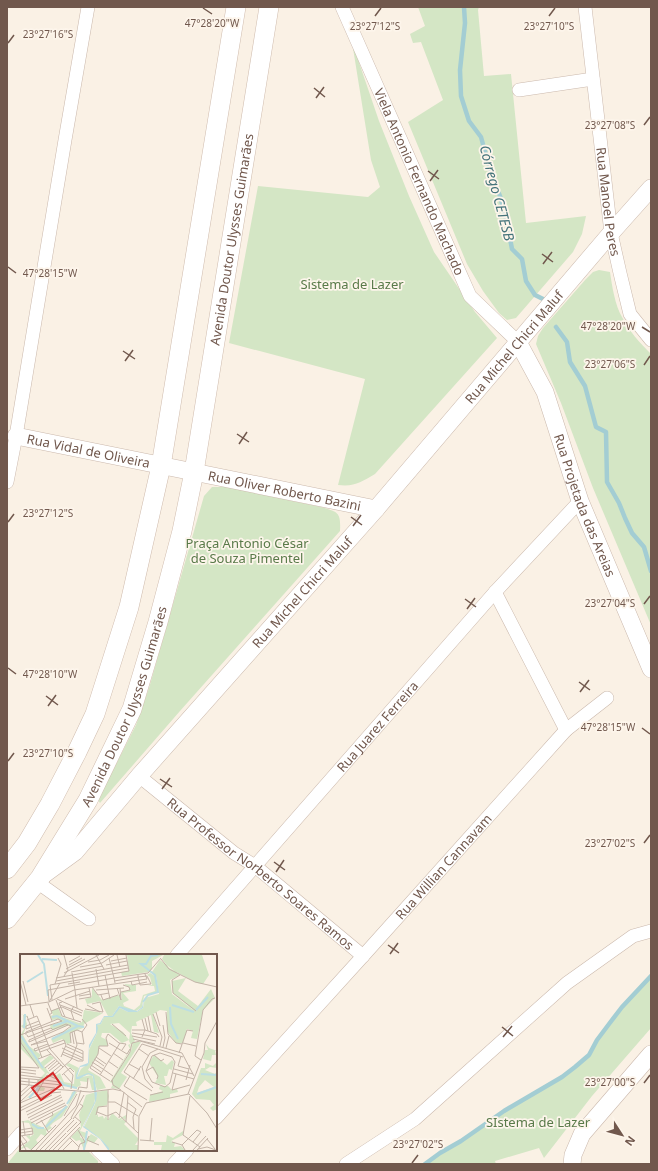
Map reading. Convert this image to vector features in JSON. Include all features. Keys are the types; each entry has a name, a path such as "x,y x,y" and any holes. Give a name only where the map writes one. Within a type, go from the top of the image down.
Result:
{"main road":[{"name":"Avenida Doutor Ulysses Guimarães","path":"7,868 27,843 46,811 95,714 129,607 161,466 236,7"},
{"name":"Avenida Doutor Ulysses Guimarães","path":"7,919 38,880 88,800 132,709 158,622 180,538 194,472 269,7"}],"street":[{"path":"7,482 88,7"},
{"name":"Viela Antonio Fernando Machado","path":"342,7 470,296 518,342"},
{"name":"Rua Manoel Peres","path":"585,7 612,233 630,314 651,340"},
{"path":"519,90 594,78"},
{"name":"Rua Michel Chicri Maluf","path":"38,880 75,852 139,776 376,509 651,188"},
{"name":"Rua Projetada das Areias","path":"518,342 545,392 580,501 651,669"},
{"name":"Rua Vidal de Oliveira","path":"16,436 161,466"},
{"path":"161,466 194,472"},
{"name":"Rua Oliver Roberto Bazini","path":"194,472 376,509"},
{"name":"Rua Juarez Ferreira","path":"178,954 495,592 580,501"},
{"path":"495,592 566,730"},
{"name":"Rua Willian Cannavam","path":"217,1117 566,730 607,698"},
{"name":"Rua Professor Norberto Soares Ramos","path":"139,776 234,853 255,866 363,956"},
{"path":"38,880 89,919"},
{"path":"346,1164 415,1119 567,983 633,936 651,931"},
{"path":"572,1164 573,1155 582,1134 651,1054"},
{"path":"7,1150 20,1134"},
{"path":"99,1151 113,1164"},
{"path":"174,1164 186,1151"}],"green space":[{"path":"418,7 479,7 478,10 484,76 511,74 526,223 586,216 582,234 573,252 516,318 507,320 499,313 483,291 467,264 408,122 443,100 421,42 413,43 410,34 425,26"},
{"name":"Sistema de Lazer","path":"352,42 379,121 409,196 434,252 475,312 497,338 375,474 358,483 338,485 365,379 229,343 258,186 368,197 380,187 371,160"},
{"path":"599,270 610,272 617,307 631,332 651,354 651,625 593,488 561,403 536,344 538,336 543,328 586,279 593,272"},
{"name":"Praça Antonio César de Souza Pimentel","path":"212,487 226,487 331,510 339,516 340,531 100,803 98,800 136,725 149,688 204,496"},
{"name":"SIstema de Lazer","path":"651,976 651,1028 592,1096 544,1158 539,1148 495,1161 496,1164 425,1164 504,1111 562,1077 575,1067 589,1055 597,1040 622,1007"},
{"path":"20,1148 20,1151 88,1151 98,1161 98,1164 7,1164"}],"waterway":[{"name":"Córrego CETESB","path":"464,7 465,23 460,70 461,96 469,121 481,137 492,177 500,196 512,249 522,259 526,281 535,295 545,300"},
{"name":"Córrego CETESB","path":"556,327 567,342 570,362 585,386 596,427 606,432 607,482 619,503 632,533 644,547 651,571"},
{"name":"Córrego CETESB","path":"425,1164 504,1111 562,1077 575,1067 589,1055 597,1040 622,1007 651,976"}]}
